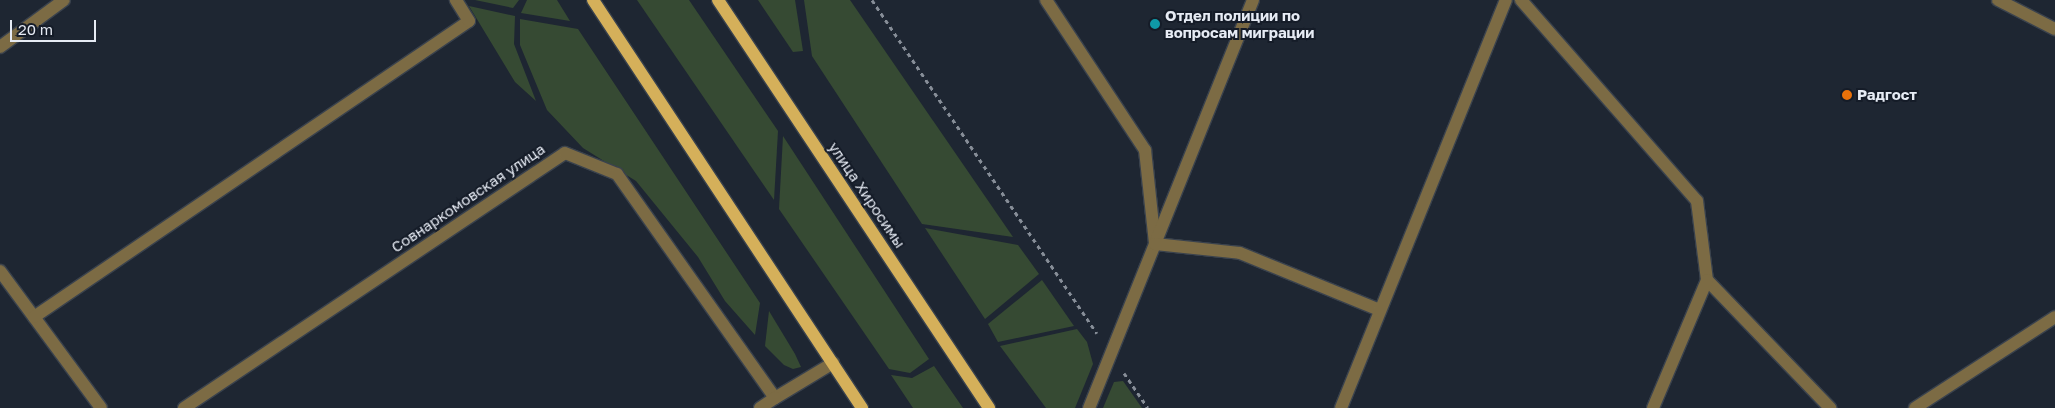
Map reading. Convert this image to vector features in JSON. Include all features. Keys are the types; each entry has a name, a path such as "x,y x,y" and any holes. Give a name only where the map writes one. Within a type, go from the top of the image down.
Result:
{"main road":[{"path":"593,0 862,408"},
{"name":"улица Хиросимы","path":"720,1 989,408"}],"street":[{"path":"0,47 64,0"},
{"path":"34,317 469,21 456,0"},
{"path":"1046,0 1144,150 1155,244"},
{"path":"1089,408 1254,0"},
{"path":"1340,408 1506,0"},
{"path":"1522,0 1697,201 1707,280 1654,408"},
{"path":"1998,0 2055,29"},
{"name":"Совнаркомовская улица","path":"184,408 565,153 617,174 776,398"},
{"path":"1155,244 1240,253 1380,310"},
{"path":"0,270 101,408"},
{"path":"1707,280 1830,408"},
{"path":"1915,408 2055,317"},
{"path":"760,408 833,364"}],"path":[{"path":"872,0 1148,408"}],"green space":[{"path":"475,0 519,0 513,8"},
{"path":"527,0 557,0 570,21 521,13"},
{"path":"637,0 689,0 778,131 774,200"},
{"path":"758,0 795,0 803,51 793,52"},
{"path":"804,0 850,0 1013,237 922,224 812,56"},
{"path":"469,6 515,16 514,44 536,101 515,82"},
{"path":"520,19 578,29 760,303 755,335 725,301 698,257 636,181 583,148 547,110 520,45"},
{"path":"783,136 929,359 910,373 889,369 779,209"},
{"path":"925,228 1018,245 1039,274 985,319"},
{"path":"1042,280 1074,326 998,342 988,324"},
{"path":"769,311 801,367 793,369 784,365 765,346"},
{"path":"1077,329 1087,342 1093,364 1075,408 1046,408 1000,346"},
{"path":"934,366 963,408 913,408 891,375 912,378"},
{"path":"1123,381 1142,408 1103,408 1114,382"}],"place":[{"name":"Отдел полиции по вопросам миграции","path":"1155,24"},
{"name":"Радгост","path":"1847,95"}]}
